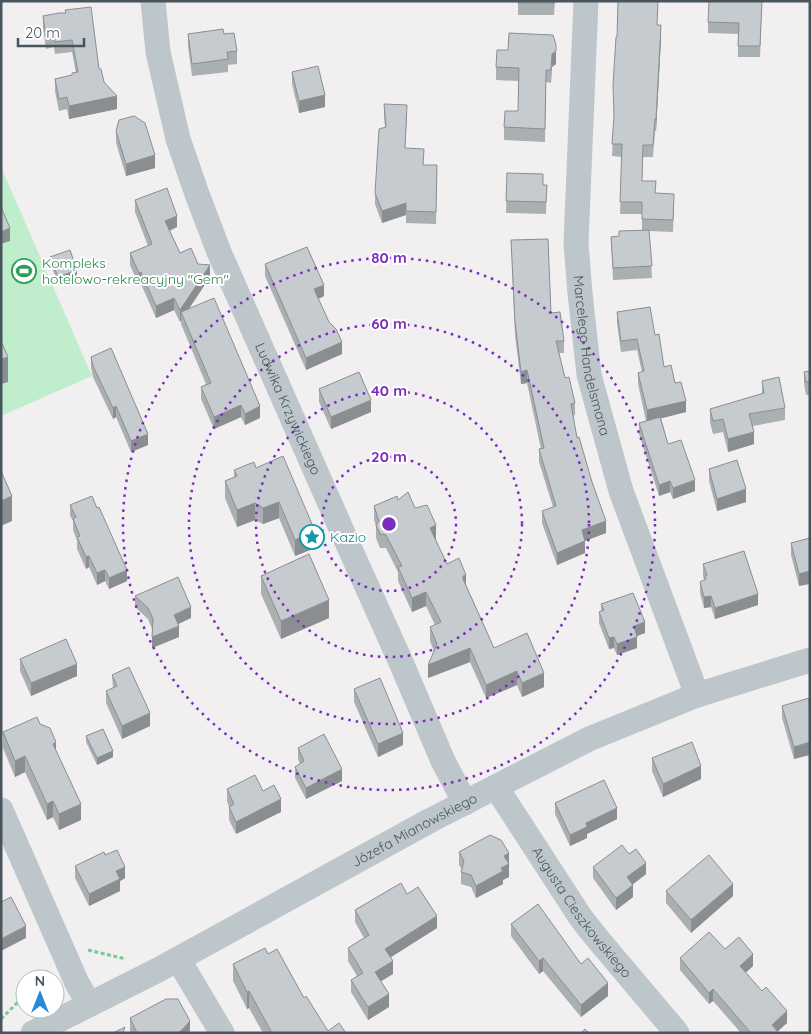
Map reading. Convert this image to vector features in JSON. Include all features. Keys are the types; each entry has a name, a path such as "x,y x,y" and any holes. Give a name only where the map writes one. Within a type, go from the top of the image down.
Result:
{"street":[{"name":"Ludwika Krzywickiego","path":"153,1 158,52 178,139 219,252 443,761 465,803"},
{"name":"Marcelego Handelsmana","path":"586,1 576,243 589,375 621,490 697,695"},
{"name":"Józefa Mianowskiego","path":"33,1033 178,959 431,820 601,734 697,695 810,660"},
{"name":"Augusta Cieszkowskiego","path":"496,786 581,918 677,1033"},
{"path":"1,810 77,983 89,1004"},
{"path":"178,959 222,1033"}],"path":[{"path":"80,948 130,960"},
{"path":"1,1019 15,1005"}],"green space":[{"name":"Kompleks hotelowo-rekreacyjny \"Gem\"","path":"1,167 92,376 1,416"}],"building":[{"path":"518,1 554,1 554,3 518,3"},
{"path":"618,1 658,1 657,25 661,25 656,119 653,145 643,145 642,181 656,181 655,193 674,194 673,220 642,219 642,202 620,202 622,144 612,144"},
{"path":"709,1 762,1 760,46 738,46 739,23 708,22"},
{"path":"91,7 99,69 101,69 104,82 117,96 69,106 67,97 59,99 55,79 78,72 72,40 55,42 54,35 46,37 43,16 66,13 65,10"},
{"path":"223,29 224,34 234,33 237,51 227,52 228,59 192,64 188,34"},
{"path":"509,33 553,35 556,51 552,54 551,70 546,70 545,129 504,127 505,111 518,111 519,68 496,67 497,50 508,50"},
{"path":"318,66 325,95 299,101 292,72"},
{"path":"384,104 407,105 405,148 424,149 423,165 437,165 436,212 406,211 406,203 382,211 375,193 379,129 386,127"},
{"path":"134,116 145,123 155,155 126,164 116,131 119,120"},
{"path":"507,173 543,174 543,185 547,185 546,202 506,201"},
{"path":"167,188 177,216 165,221 180,253 191,248 198,264 210,265 180,310 174,298 156,306 141,272 139,273 130,253 152,244 135,200"},
{"path":"1,207 10,228 1,232"},
{"path":"649,230 652,266 613,268 611,237 619,236 619,231"},
{"path":"548,239 551,313 560,312 564,341 556,341 565,378 569,377 575,403 571,404 577,438 579,437 606,521 582,530 585,541 557,553 542,511 556,506 539,449 544,448 527,370 521,372 515,322 511,240"},
{"path":"307,247 324,285 314,289 329,322 336,329 342,342 306,358 265,264"},
{"path":"70,250 77,270 58,277 50,257"},
{"path":"214,298 260,406 245,414 241,405 214,417 201,387 211,383 181,312"},
{"path":"650,307 655,335 659,334 664,367 671,365 675,383 681,382 686,401 647,410 638,373 644,371 637,339 621,341 617,312"},
{"path":"1,341 8,357 1,359"},
{"path":"111,348 148,434 131,441 116,406 113,408 93,366 91,357"},
{"path":"810,371 810,382 806,382 804,372"},
{"path":"359,372 371,400 331,417 319,389"},
{"path":"779,377 785,408 749,414 754,432 728,439 723,419 713,421 710,409 764,393 762,381"},
{"path":"660,417 668,444 681,440 695,480 673,488 670,481 659,485 639,423"},
{"path":"283,456 315,531 295,540 279,502 263,508 255,503 237,510 225,481 237,476 234,470 254,462 256,468"},
{"path":"737,460 746,489 717,499 709,469"},
{"path":"1,471 12,496 1,501"},
{"path":"408,492 415,508 427,505 436,525 430,528 447,564 459,558 466,575 463,576 463,579 494,648 527,633 544,673 522,683 517,671 486,685 470,648 428,665 437,644 430,627 441,622 426,592 412,598 398,567 402,566 386,535 380,534 376,525 379,521 374,506 397,496 398,500"},
{"path":"92,496 97,508 99,507 127,570 109,578 105,570 97,573 89,556 86,557 77,537 80,536 73,519 76,517 70,505"},
{"path":"810,538 810,571 799,574 791,543"},
{"path":"744,551 758,594 715,608 711,596 704,597 700,582 706,579 705,576 707,575 703,564"},
{"path":"309,554 329,600 281,621 261,576"},
{"path":"178,577 191,607 174,615 179,626 152,637 153,619 148,608 135,596"},
{"path":"633,593 645,622 634,626 637,637 617,644 614,637 609,638 599,612 604,610 601,604"},
{"path":"66,639 77,664 31,683 20,659"},
{"path":"129,667 150,713 122,726 106,691 117,686 112,675"},
{"path":"380,678 403,733 378,744 354,689"},
{"path":"809,698 810,742 794,747 782,706"},
{"path":"37,717 40,724 50,728 56,742 53,744 81,804 59,814 53,801 47,804 25,756 15,761 3,732"},
{"path":"103,729 113,751 97,758 86,736"},
{"path":"324,734 342,769 306,788 295,767 304,761 298,748"},
{"path":"692,742 701,766 663,784 652,758"},
{"path":"255,775 263,791 274,785 281,799 236,822 229,807 234,804 227,789"},
{"path":"604,780 617,808 586,823 587,827 570,835 555,803"},
{"path":"490,835 501,840 509,853 504,856 509,864 501,868 503,871 476,886 471,875 461,872 464,861 459,852"},
{"path":"622,845 629,854 636,849 646,863 627,877 633,885 616,898 593,867"},
{"path":"117,850 125,867 116,871 120,879 89,894 75,866 104,852 105,855"},
{"path":"709,855 733,884 691,920 666,891"},
{"path":"401,883 407,894 418,887 437,916 385,949 393,961 375,972 389,994 368,1007 351,980 363,973 348,948 369,935 355,910"},
{"path":"11,897 26,926 1,939 1,902"},
{"path":"538,904 581,964 588,958 608,983 581,1005 543,958 539,961 511,924"},
{"path":"709,932 725,949 739,937 753,954 740,966 762,991 766,987 787,1011 772,1025 779,1033 751,1033 713,989 709,993 680,958"},
{"path":"265,948 268,954 277,949 304,998 306,996 328,1031 339,1023 346,1033 272,1033 249,991 247,992 233,964"},
{"path":"166,999 178,999 190,1021 179,1033 137,1033 130,1018"},
{"path":"125,1027 123,1033 113,1033"},
{"path":"585,1029 589,1033 581,1033"}],"place":[{"name":"Kompleks hotelowo-rekreacyjny \"Gem\"","path":"24,271"},
{"name":"Kazio","path":"312,537"}]}
